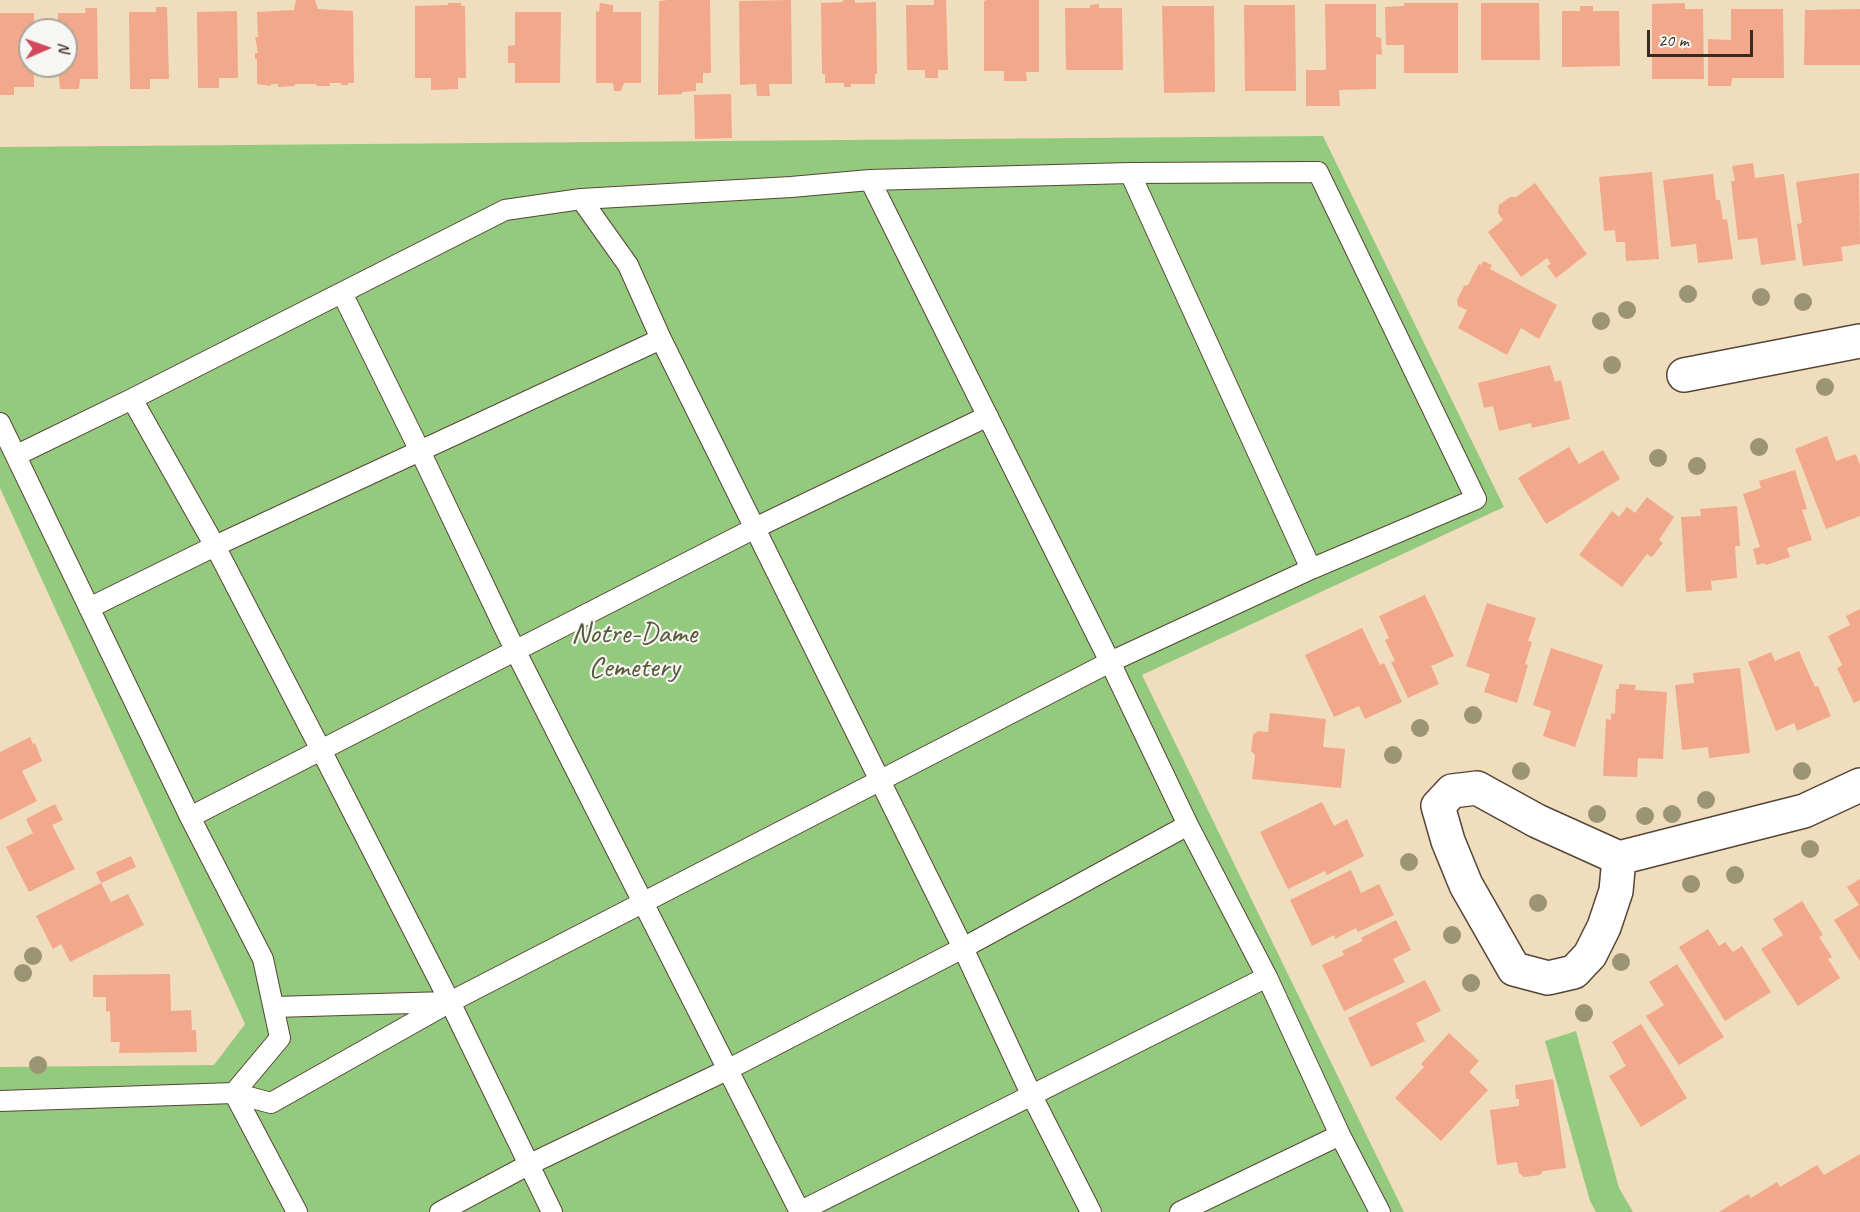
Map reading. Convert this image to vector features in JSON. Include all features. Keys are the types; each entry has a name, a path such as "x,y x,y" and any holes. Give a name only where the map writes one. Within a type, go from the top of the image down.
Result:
{"street":[{"path":"1684,375 1860,341"},
{"path":"1620,858 1616,891 1604,927 1590,955 1574,972 1548,978 1514,969 1466,885 1448,841 1438,806 1452,791 1477,788 1537,821 1620,858 1804,811 1860,785"}],"lane":[{"path":"0,1101 234,1093 271,1103 450,1002 1110,662 1311,569 1476,499 1318,172 1130,173 870,180 582,199 505,210 132,399 16,455"},
{"path":"1130,173 1311,569"},
{"path":"870,180 1110,662 1188,825 1267,977 1340,1135 1380,1212"},
{"path":"582,199 628,265 661,339 756,527 963,948 1031,1094 1091,1212"},
{"path":"342,293 515,650 800,1212 1267,977"},
{"path":"89,608 215,546 661,339"},
{"path":"132,399 215,546 321,750 450,1002 552,1212"},
{"path":"190,817 756,527 988,416"},
{"path":"0,423 190,817 263,959 280,1038 234,1093"},
{"path":"440,1212 528,1165 727,1070 963,948 1188,825"},
{"path":"274,1007 450,1002"},
{"path":"234,1093 297,1212"},
{"path":"1180,1212 1340,1135"}],"green space":[{"name":"Notre-Dame Cemetery","path":"1323,136 1504,507 1142,675 1404,1212 0,1212 0,1067 214,1065 245,1024 0,488 0,147"},
{"path":"1576,1031 1619,1188 1633,1212 1596,1212 1590,1201 1545,1041"}],"building":[{"path":"296,0 315,0 318,9 353,11 354,83 341,85 341,83 330,83 330,86 295,84 295,86 278,87 278,84 271,84 271,86 257,84 255,53 258,53 255,37 258,37 257,12 294,10"},
{"path":"710,0 711,73 703,73 703,83 696,83 696,91 658,95 659,1"},
{"path":"791,0 792,84 769,84 770,96 757,96 756,84 740,85 739,1"},
{"path":"843,0 855,0 855,3 876,2 877,74 875,74 875,84 851,84 851,87 844,87 844,83 825,83 825,74 822,74 821,3 843,2"},
{"path":"934,0 946,0 948,70 938,70 938,78 925,78 925,70 907,70 906,5 934,5"},
{"path":"1039,0 1039,72 1026,72 1027,81 1004,81 1004,71 984,71 984,1"},
{"path":"448,3 461,3 461,6 465,6 466,78 458,78 458,89 431,90 431,78 415,78 415,6 448,5"},
{"path":"600,3 613,5 613,12 641,12 641,83 624,83 621,91 614,91 613,83 596,83 596,11 599,12"},
{"path":"1404,3 1458,3 1458,73 1404,73 1404,45 1386,45 1385,7 1404,6"},
{"path":"1481,3 1539,3 1540,60 1481,60"},
{"path":"1685,3 1685,9 1703,9 1704,79 1652,79 1652,4"},
{"path":"1099,4 1099,8 1122,8 1123,70 1066,70 1065,8 1090,8 1090,5"},
{"path":"1325,4 1376,4 1376,37 1381,38 1382,55 1376,54 1376,89 1339,90 1340,106 1306,106 1306,70 1326,70"},
{"path":"1244,5 1295,5 1296,91 1245,91"},
{"path":"1162,6 1214,6 1215,92 1164,93"},
{"path":"1580,6 1593,6 1593,11 1619,11 1620,66 1562,67 1562,11 1580,11"},
{"path":"156,7 167,7 169,79 150,79 150,89 130,89 129,12 156,12"},
{"path":"85,8 97,8 98,79 80,79 79,89 60,89 59,78 78,78 78,18 58,18 58,13 86,13"},
{"path":"1731,9 1783,9 1784,78 1732,78 1731,86 1708,86 1708,39 1731,40"},
{"path":"1860,9 1860,65 1804,65 1805,10"},
{"path":"237,11 238,78 219,78 219,88 198,88 197,12"},
{"path":"515,12 561,12 560,83 515,83 515,63 508,63 508,46 515,45"},
{"path":"0,13 34,13 34,18 18,18 18,78 34,78 34,87 14,87 14,95 0,95"},
{"path":"731,94 732,138 695,139 694,95"},
{"path":"1753,163 1755,178 1784,174 1796,260 1761,265 1757,238 1738,240 1731,181 1735,181 1732,166"},
{"path":"1652,172 1659,259 1626,261 1625,242 1616,242 1615,230 1604,231 1599,177"},
{"path":"1859,173 1860,244 1841,247 1843,261 1803,266 1797,224 1802,223 1796,182"},
{"path":"1713,174 1716,200 1720,200 1723,220 1727,219 1733,259 1698,263 1696,244 1671,247 1663,180"},
{"path":"1535,183 1587,254 1556,278 1547,266 1551,264 1547,258 1521,277 1488,232 1503,220 1498,213 1499,205 1510,197 1516,197"},
{"path":"1483,261 1492,265 1490,269 1557,305 1539,339 1521,328 1507,355 1458,328 1467,310 1458,306 1457,300 1464,286 1468,285 1479,264 1481,265"},
{"path":"1550,365 1555,382 1561,380 1570,419 1532,428 1531,423 1499,431 1493,406 1484,408 1478,383"},
{"path":"1827,436 1836,461 1856,454 1860,465 1860,516 1826,529 1795,449"},
{"path":"1569,447 1579,464 1603,450 1620,479 1546,524 1518,478"},
{"path":"1795,470 1807,509 1802,510 1812,540 1787,548 1790,557 1766,565 1764,563 1757,565 1753,549 1760,547 1743,494 1761,488 1759,481"},
{"path":"1647,497 1674,517 1659,540 1663,543 1652,557 1647,554 1622,587 1579,555 1612,511 1619,517 1627,507 1635,513"},
{"path":"1737,506 1740,546 1735,546 1737,578 1711,581 1712,590 1686,592 1681,517 1701,516 1700,509"},
{"path":"1425,595 1454,656 1431,666 1439,684 1408,698 1391,662 1395,661 1385,640 1389,638 1379,616"},
{"path":"1487,603 1536,618 1528,641 1532,642 1525,664 1528,665 1517,703 1484,692 1490,674 1466,666"},
{"path":"1860,609 1860,700 1854,703 1837,668 1842,665 1828,636 1850,625 1846,616"},
{"path":"1362,628 1380,665 1384,663 1402,702 1365,719 1359,706 1334,717 1305,655"},
{"path":"1551,648 1603,665 1575,747 1543,736 1551,711 1533,705"},
{"path":"1799,651 1831,716 1797,731 1794,723 1776,731 1748,662 1771,652 1775,661"},
{"path":"1740,668 1750,753 1709,758 1708,747 1682,750 1675,685 1694,683 1693,673"},
{"path":"1619,684 1636,685 1635,690 1667,692 1663,759 1638,758 1637,777 1603,776 1606,719 1611,720 1611,713 1615,714 1616,689 1619,689"},
{"path":"1270,713 1326,719 1323,747 1345,749 1341,788 1252,779 1255,755 1251,751 1253,735 1258,731 1268,732"},
{"path":"30,737 42,761 22,771 37,801 0,820 0,752"},
{"path":"1322,802 1334,826 1347,819 1364,856 1327,875 1325,871 1288,889 1260,832"},
{"path":"55,804 63,820 52,825 75,869 29,892 6,847 33,833 26,819"},
{"path":"131,856 136,867 101,883 96,872"},
{"path":"1351,870 1361,893 1379,884 1394,915 1358,932 1356,928 1335,939 1334,935 1312,946 1290,900"},
{"path":"1860,879 1860,961 1834,920 1859,905 1847,887"},
{"path":"101,883 111,902 128,894 144,925 70,962 61,944 53,949 36,916"},
{"path":"1802,901 1823,935 1819,937 1832,957 1828,959 1840,978 1798,1006 1761,949 1783,935 1773,919"},
{"path":"1396,920 1411,950 1393,959 1405,982 1344,1011 1322,965 1344,955 1342,951 1363,941 1361,938"},
{"path":"1708,929 1719,946 1725,942 1733,952 1742,946 1771,992 1725,1021 1679,947"},
{"path":"1677,964 1724,1037 1679,1065 1646,1016 1664,1005 1649,982"},
{"path":"170,974 171,1011 191,1010 192,1030 196,1030 197,1052 119,1053 120,1042 111,1042 110,1011 106,1012 106,997 93,997 93,975"},
{"path":"1425,980 1441,1011 1416,1023 1425,1041 1371,1067 1348,1018"},
{"path":"1641,1024 1687,1098 1641,1127 1609,1076 1626,1066 1612,1042"},
{"path":"1449,1033 1479,1061 1469,1072 1488,1090 1441,1141 1395,1098 1424,1067 1421,1064"},
{"path":"1553,1079 1566,1168 1543,1171 1540,1175 1524,1177 1519,1173 1517,1162 1497,1165 1490,1110 1519,1106 1515,1085"},
{"path":"1860,1154 1860,1212 1719,1212 1748,1194 1751,1198 1777,1182 1780,1187 1817,1165 1824,1175"}]}
